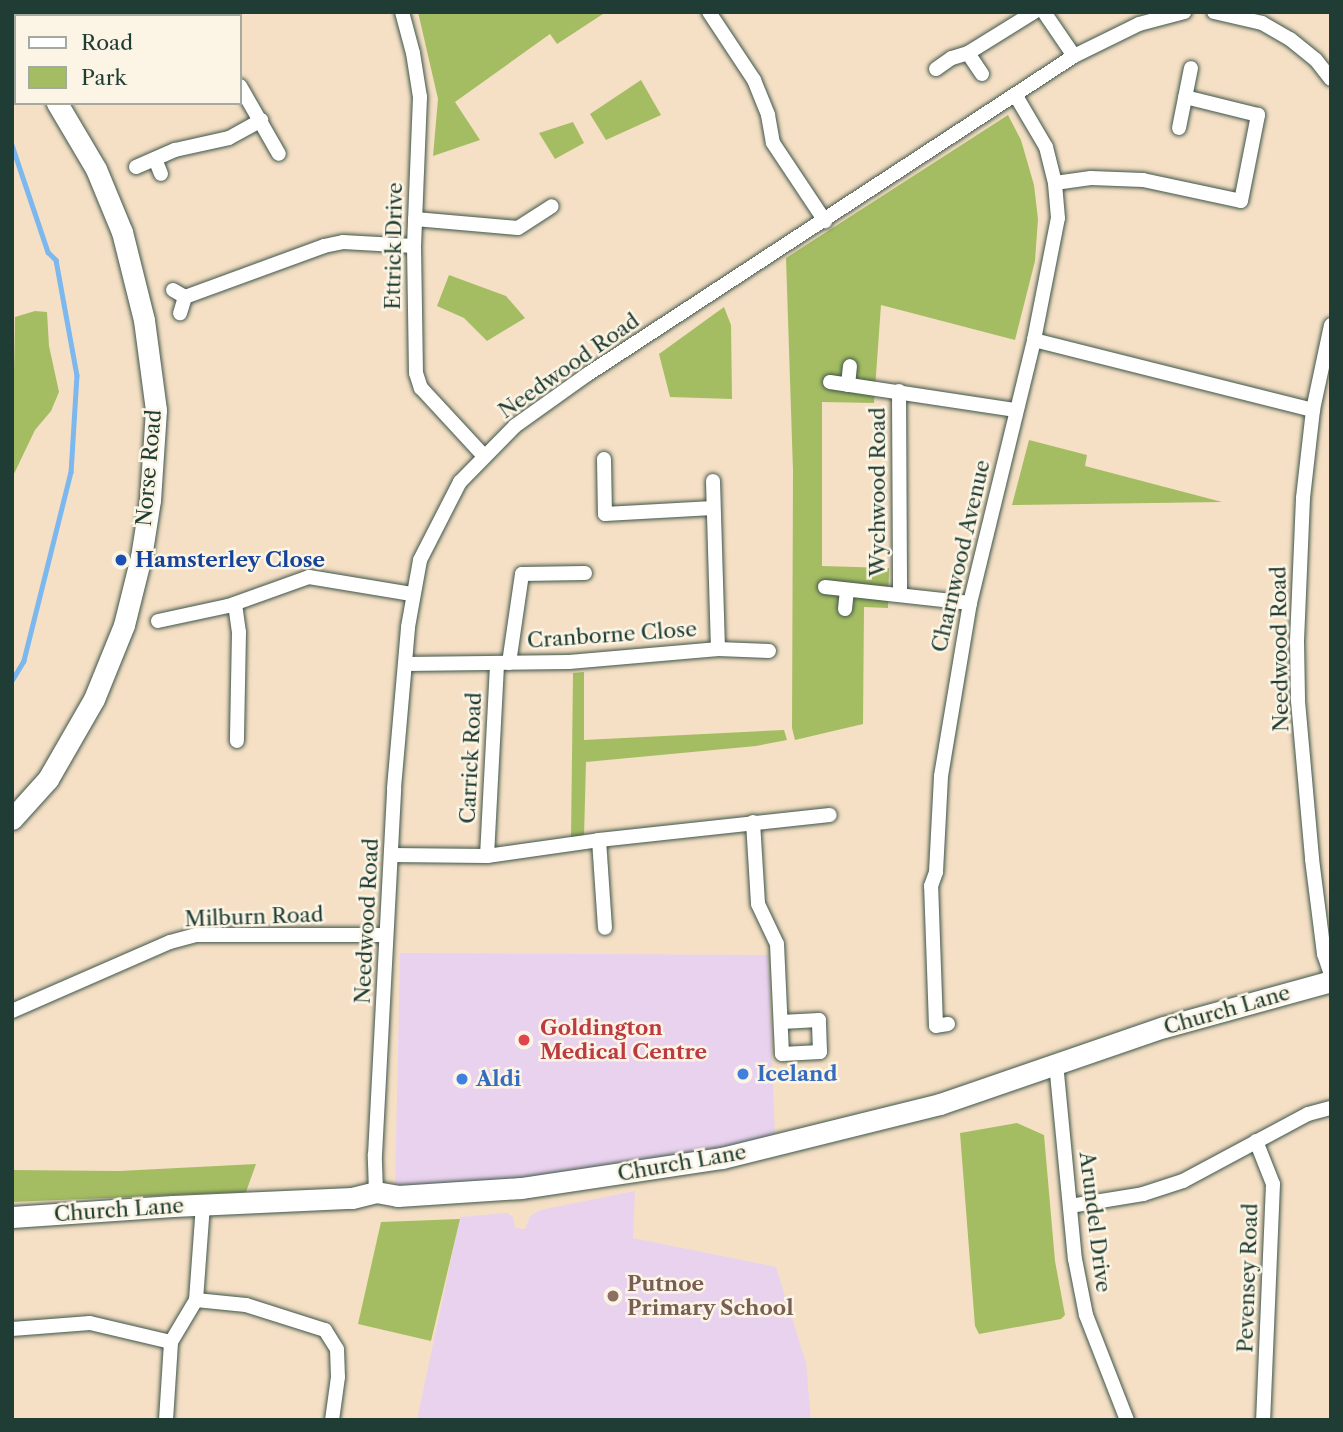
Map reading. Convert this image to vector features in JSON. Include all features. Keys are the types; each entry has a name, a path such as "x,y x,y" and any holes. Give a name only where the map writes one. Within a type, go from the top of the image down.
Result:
{"street":[{"name":"Ettrick Drive","path":"402,12 413,53 420,97 414,246 414,350 421,388 484,456"},
{"path":"709,12 754,80 768,115 773,143 825,221"},
{"path":"936,69 1034,12"},
{"path":"1044,12 1074,56"},
{"name":"Needwood Road","path":"376,1192 386,935 412,594 420,560 439,518 460,482 515,426 588,374 1074,56 1139,24 1184,12"},
{"path":"1214,12 1265,18 1316,60 1331,79"},
{"path":"968,52 982,74"},
{"path":"1179,128 1191,68"},
{"path":"242,89 279,154"},
{"name":"Charnwood Avenue","path":"948,1024 936,1026 931,886 936,872 941,776 970,603 1034,340 1058,218 1055,183 1046,147 1016,96"},
{"path":"1055,183 1091,178 1143,180 1241,201 1258,115 1185,97"},
{"name":"Norse Road","path":"12,818 48,779 94,699 124,625 141,557 150,500 156,410 144,320 122,232 96,169 58,105"},
{"path":"136,167 175,150 229,138 261,120"},
{"path":"155,159 161,174"},
{"path":"415,219 518,228 552,206"},
{"path":"180,313 179,293 324,246 343,242 414,246"},
{"name":"Needwood Road","path":"1331,324 1313,410 1303,498 1298,583 1298,701 1312,859 1324,954 1331,974"},
{"path":"1034,340 1313,410"},
{"name":"Wychwood Road","path":"848,385 850,366"},
{"name":"Wychwood Road","path":"830,382 1016,410"},
{"name":"Wychwood Road","path":"899,391 900,593"},
{"path":"604,459 605,514 713,508"},
{"name":"Cranborne Close","path":"713,481 718,649"},
{"name":"Cranborne Close","path":"503,663 522,573 585,573"},
{"path":"158,621 235,604 309,577 412,594"},
{"name":"Wychwood Road","path":"825,587 900,593 970,603"},
{"name":"Wychwood Road","path":"845,609 847,590"},
{"path":"235,604 239,632 237,741"},
{"name":"Cranborne Close","path":"405,664 569,662 718,649 769,651"},
{"name":"Carrick Road","path":"487,856 503,663"},
{"name":"Carrick Road","path":"391,855 487,856 599,839 830,815"},
{"path":"753,822 758,904 777,944 781,1022"},
{"path":"599,839 605,928"},
{"name":"Milburn Road","path":"12,1011 170,942 196,935 386,935"},
{"name":"Church Lane","path":"12,1217 203,1204 352,1198 376,1192 398,1196 521,1188 722,1158 940,1104 1164,1027 1331,981"},
{"name":"Arundel Drive","path":"1056,1063 1075,1259 1086,1315 1127,1420"},
{"path":"1070,1206 1143,1194 1182,1181 1308,1114 1331,1108"},
{"name":"Pevensey Road","path":"1256,1141 1273,1184 1263,1420"},
{"path":"166,1420 171,1342 196,1300 203,1204"},
{"path":"196,1300 246,1305 325,1330 337,1349 338,1377 332,1420"},
{"path":"12,1329 90,1323 171,1342"}],"shaded area":[{"path":"400,953 768,955 775,1137 579,1173 395,1190"},
{"name":"Putnoe Primary School","path":"635,1191 633,1238 776,1267 806,1363 811,1420 417,1420 460,1217 507,1213 513,1217 515,1228 525,1229 530,1216 540,1210"}],"green space":[{"path":"418,12 606,12 557,44 550,34 455,102 480,140 433,156 438,99"},
{"path":"641,80 661,115 606,140 590,114"},
{"path":"1008,115 1021,140 1034,185 1038,219 1035,261 1015,340 881,305 874,403 822,402 822,566 889,568 888,608 864,607 863,724 795,740 792,728 793,471 786,258"},
{"path":"573,122 584,143 555,159 539,133"},
{"path":"449,275 506,296 525,318 487,341 464,318 437,306"},
{"path":"724,307 731,325 732,399 670,397 659,354"},
{"path":"35,311 47,312 49,346 59,392 51,411 35,430 12,478 15,317"},
{"path":"1029,440 1087,455 1085,466 1222,502 1012,505"},
{"path":"584,672 584,740 784,730 787,740 756,746 586,762 584,837 571,839 573,673"},
{"path":"1017,1123 1044,1135 1055,1261 1065,1315 1061,1319 979,1334 975,1326 960,1133"},
{"path":"256,1164 246,1192 12,1202 12,1170 119,1171"},
{"path":"460,1219 431,1341 358,1324 381,1222"}],"waterway":[{"path":"12,145 48,252 56,260 77,375 71,472 24,661 12,681"}],"place":[{"name":"Hamsterley Close","path":"121,560"},
{"name":"Goldington Medical Centre","path":"524,1040"},
{"name":"Iceland","path":"743,1074"},
{"name":"Aldi","path":"462,1079"},
{"name":"Putnoe Primary School","path":"613,1296"}]}
